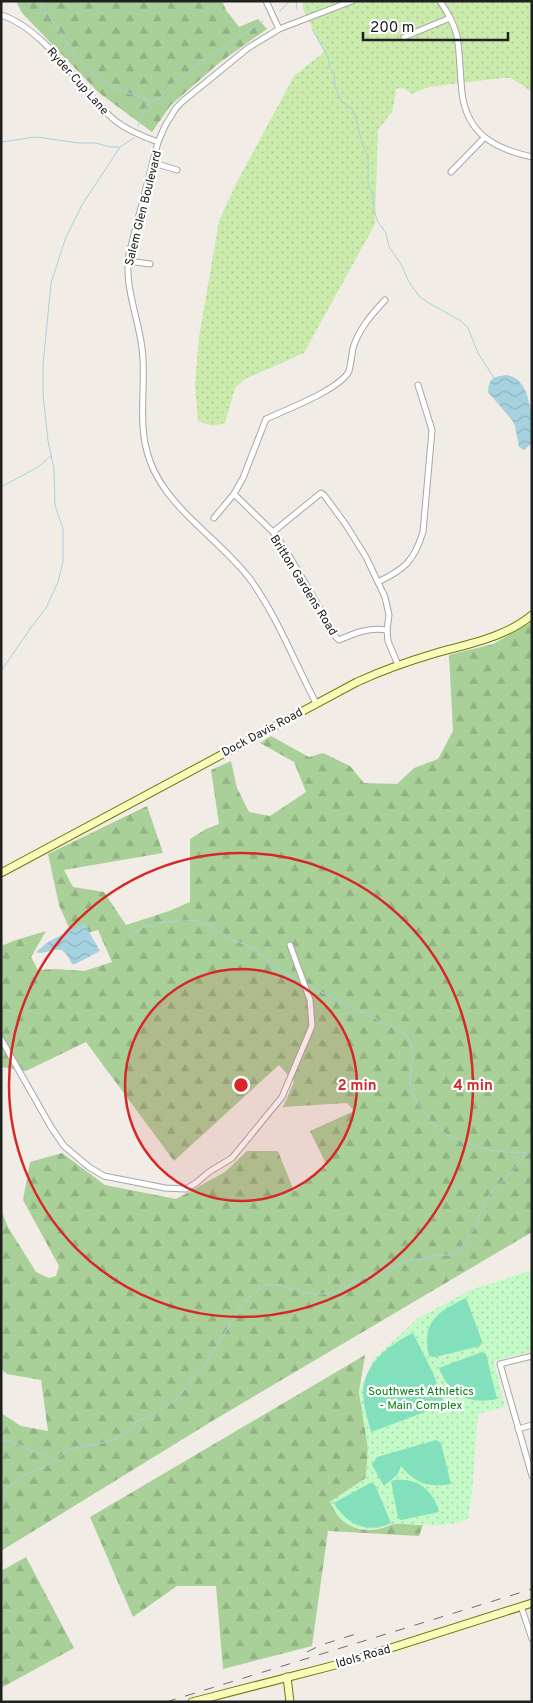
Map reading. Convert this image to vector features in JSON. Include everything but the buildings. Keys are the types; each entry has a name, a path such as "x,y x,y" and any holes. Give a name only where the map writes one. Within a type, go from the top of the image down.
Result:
{"street":[{"path":"266,1 279,29"},
{"name":"Salem Glen Boulevard","path":"316,703 266,602 241,568 168,493 150,462 142,429 144,374 142,352 129,286 128,261 158,142 176,108 248,48 279,29 352,1"},
{"path":"440,1 450,18 456,34 464,104 472,122 484,138 507,151 532,157"},
{"name":"Ryder Cup Lane","path":"1,15 17,22 35,34 116,121 136,133 158,142"},
{"path":"404,37 450,18"},
{"path":"451,172 484,138"},
{"path":"154,163 177,170"},
{"path":"128,261 150,264"},
{"path":"214,518 234,494 244,478 266,419 324,392 342,379 350,370 350,360 361,329 385,300"},
{"path":"378,582 397,573 408,564 419,546 423,532 432,430 418,385"},
{"name":"Britton Gardens Road","path":"234,494 273,532 284,547 334,635 339,640 376,628 387,630"},
{"path":"273,532 321,494 324,494 366,556 378,582 389,615 388,641 398,666"},
{"name":"Dock Davis Road","path":"1,873 357,682 398,666 497,635 519,625 532,615"},
{"path":"1,1038 50,1127 64,1146 89,1168 104,1176 165,1188 186,1189 232,1158 282,1097 309,1035 312,1026 310,1000 290,945"},
{"path":"532,1356 500,1364 532,1476"},
{"path":"518,1429 532,1425"},
{"name":"Idols Road","path":"192,1702 376,1654 532,1603"},
{"path":"521,1606 532,1639"},
{"path":"287,1676 290,1702"}],"green space":[{"path":"16,1 222,1 226,10 239,27 258,19 267,29 219,63 171,105 152,132 98,92 22,13"},
{"path":"303,1 532,1 532,92 511,78 429,87 411,94 404,89 396,89 392,112 378,130 375,224 304,353 245,379 235,388 225,423 213,426 198,421 195,384 199,337 219,221 237,182 294,76 324,52 303,9"},
{"path":"532,622 532,1232 214,1420 1,1551 1,1413 21,1426 48,1431 41,1380 7,1374 1,1369 1,1210 8,1227 36,1272 49,1278 56,1276 59,1266 23,1200 30,1162 62,1153 105,1185 176,1199 225,1172 247,1151 278,1151 294,1191 327,1166 310,1131 354,1111 347,1103 283,1107 294,1082 279,1065 174,1161 86,1042 26,1071 1,1067 1,946 46,931 31,957 38,970 84,971 112,962 98,930 73,937 59,905 48,854 147,806 163,853 64,870 73,887 104,892 126,925 190,902 190,839 206,829 219,824 211,770 231,761 237,788 249,812 270,816 306,792 294,762 260,743 271,736 309,757 323,753 350,766 364,783 397,784 414,768 438,759 453,731 449,655 493,644"},
{"name":"Southwest Athletics - Main Complex","path":"532,1270 532,1351 494,1361 505,1407 478,1414 468,1519 441,1525 395,1524 372,1529 357,1527 343,1521 330,1502 366,1478 368,1448 359,1392 374,1359 418,1318 471,1290"},
{"path":"466,1298 482,1341 480,1346 435,1357 429,1356 427,1334 434,1319 447,1308"},
{"path":"413,1333 433,1373 444,1402 441,1406 371,1432 363,1394 367,1374 379,1357 395,1343"},
{"path":"482,1352 486,1354 497,1399 478,1400 461,1396 448,1385 439,1368"},
{"path":"365,1355 359,1392 368,1448 366,1478 330,1502 339,1516 355,1528 370,1530 394,1524 423,1525 419,1536 328,1531 312,1646 223,1669 216,1586 177,1586 133,1617 90,1517"},
{"path":"436,1440 441,1443 451,1484 429,1485 423,1483 412,1477 401,1466 398,1474 384,1486 372,1465 377,1457"},
{"path":"391,1481 411,1481 423,1487 433,1497 439,1512 401,1520 398,1518"},
{"path":"370,1483 375,1485 391,1523 374,1528 351,1522 339,1511 334,1503"},
{"path":"26,1557 74,1648 1,1688 1,1571"}],"water":[{"path":"506,375 515,378 521,384 529,403 532,443 524,450 519,447 512,420 488,392 492,379"},
{"path":"84,923 100,951 75,964 72,964 67,956 59,950 43,953 36,952 48,942"}],"waterway":[{"path":"39,1 74,53 90,71 110,85 152,101"},
{"path":"280,11 290,1"},
{"path":"296,1 297,9"},
{"path":"138,126 146,107 159,99 171,85 210,56 263,21"},
{"path":"312,29 328,57 330,68 334,72 335,87 341,100 352,109 355,115 363,146 368,155 368,183 373,194 374,210 378,222 386,233 389,247 419,296 461,321 468,328 478,353 494,378"},
{"path":"1,142 36,137 119,147"},
{"path":"1,671 46,608 58,582 63,561 63,529 55,505 54,469 48,441 43,394 43,365 51,283 66,237 82,205 120,147 134,138"},
{"path":"1,487 38,467 51,456"},
{"path":"129,935 144,927 160,923 182,920 196,921 211,926 235,941 252,947 281,971 301,982"},
{"path":"307,985 403,1032 408,1037 413,1052 410,1078 411,1090 420,1107 435,1126 447,1135 480,1148 527,1153"},
{"path":"1,1495 4,1490 24,1475 46,1466 70,1449 99,1444 118,1438 131,1429 137,1421 175,1401 192,1378 203,1368 242,1305 255,1292 266,1285 278,1285 306,1293 334,1293 363,1278 411,1260 438,1255 453,1255 472,1232 492,1190 532,1150"},
{"path":"1,1440 10,1441 54,1460"}],"railway":[{"path":"166,1702 532,1589"},
{"path":"307,1652 321,1645 362,1632"}]}
